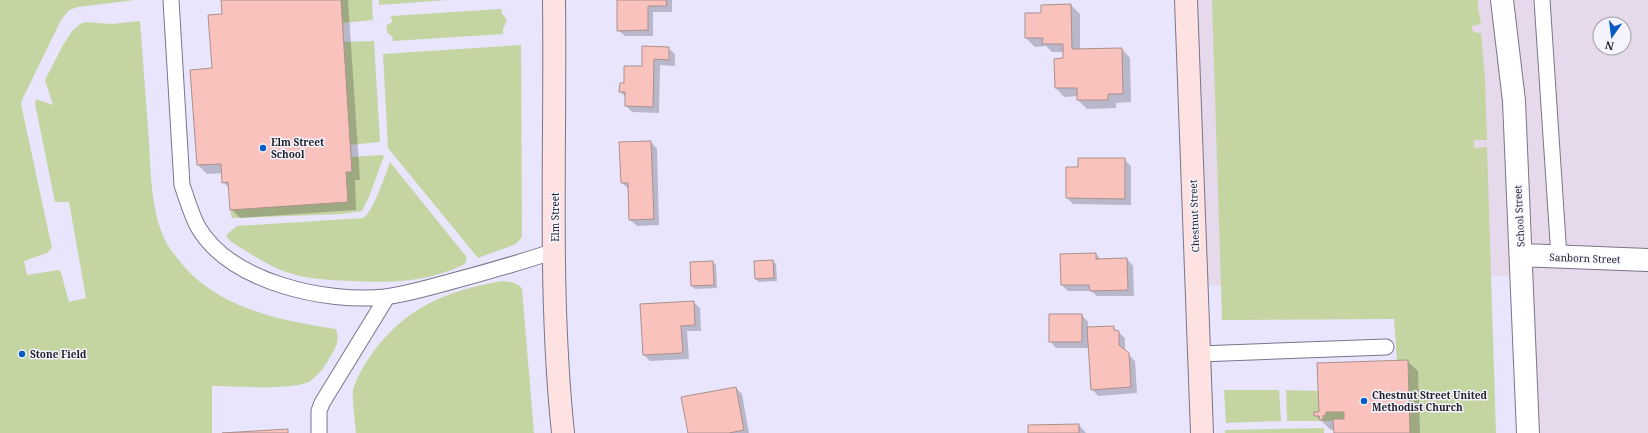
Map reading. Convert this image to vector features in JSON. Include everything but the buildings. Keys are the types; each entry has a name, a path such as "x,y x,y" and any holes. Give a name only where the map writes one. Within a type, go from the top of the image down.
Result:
{"street":[{"name":"Elm Street","path":"554,0 556,344 563,433"},
{"name":"Chestnut Street","path":"1186,0 1202,433"},
{"name":"School Street","path":"1502,0 1514,101 1528,433"},
{"name":"Sanborn Street","path":"1521,255 1648,260"}],"lane":[{"path":"172,0 182,185 190,209 199,228 226,258 265,279 312,293 360,299 387,297 446,283 555,251"},
{"path":"1542,0 1559,257"},
{"path":"319,433 319,411 322,403 387,297"},
{"path":"1199,354 1386,347"}],"shaded area":[{"path":"1196,0 1648,0 1648,433 1535,433 1528,275 1206,286"}],"green space":[{"path":"0,0 135,0 78,7 69,10 61,20 22,100 21,104 52,248 47,253 24,261 27,275 59,270 69,302 86,298 69,202 55,202 35,104 36,99 53,105 45,80 63,45 72,31 80,24 86,22 112,24 140,21 152,192 160,229 166,242 190,273 207,287 226,299 268,315 291,321 336,329 338,337 336,347 324,367 313,379 302,384 278,387 212,386 212,433 0,433"},
{"path":"341,0 372,0 373,20 342,23"},
{"path":"379,0 448,0 379,5"},
{"path":"1212,0 1478,0 1481,24 1472,26 1473,32 1481,33 1485,78 1487,140 1474,140 1474,148 1487,147 1496,433 1410,433 1408,360 1397,360 1394,319 1222,320"},
{"path":"501,9 502,14 507,21 503,28 503,34 393,41 392,36 387,30 387,25 392,22 391,16"},
{"path":"374,41 380,141 350,145 344,42"},
{"path":"521,45 522,237 516,244 478,258 388,148 383,54"},
{"path":"384,156 369,197 362,211 343,214 232,218 230,210 348,202 346,172 352,172 351,157"},
{"path":"390,162 465,255 467,258 465,264 436,275 394,282 317,279 286,272 271,266 230,241 226,235 237,226 363,218 367,215 375,201"},
{"path":"502,281 516,284 522,289 534,433 356,433 353,405 354,386 369,358 396,326 427,304 462,290"},
{"path":"1224,390 1279,390 1281,421 1226,423"},
{"path":"1286,390 1318,391 1320,420 1323,420 1323,416 1326,415 1326,412 1344,412 1344,419 1334,419 1334,421 1287,421"},
{"path":"1324,428 1324,433 1225,433 1225,430"}],"place":[{"name":"Elm Street School","path":"263,148"},
{"name":"Stone Field","path":"22,354"},
{"name":"Chestnut Street United Methodist Church","path":"1364,401"}]}
